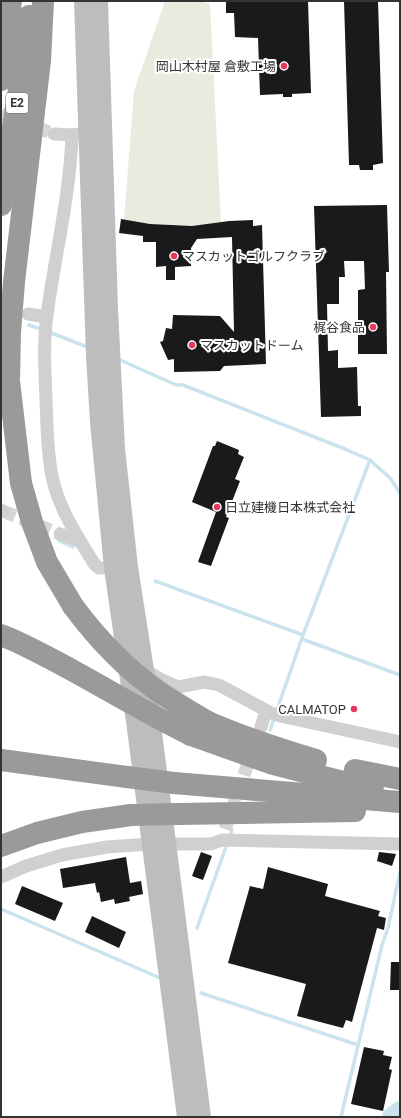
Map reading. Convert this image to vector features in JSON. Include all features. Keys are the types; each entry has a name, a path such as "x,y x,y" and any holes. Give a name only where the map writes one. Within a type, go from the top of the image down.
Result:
{"highway":[{"name":"E2","path":"1,80 11,1"},
{"name":"E2","path":"1,206 24,63 30,1"},
{"path":"43,1 40,61 14,282 10,332 9,381 21,483 32,522 47,562 73,606 90,629 123,663 200,728 270,763 339,781 400,789"},
{"path":"1,635 45,656 164,722 239,736 330,764 400,779"},
{"path":"1,760 174,783 400,802"},
{"path":"1,846 37,833 82,822 131,815 400,810"}],"street":[{"path":"83,1 88,134 103,354 116,449 121,567 135,721 159,844 202,1117"},
{"path":"99,1 88,134 72,150 46,326 45,373 47,434 52,476 64,512 80,541 95,565 99,568 121,567"},
{"path":"54,134 88,134"},
{"path":"28,314 46,326"},
{"path":"60,534 80,541"},
{"path":"121,567 145,670 159,844 186,1117"},
{"path":"145,670 178,687 204,682 219,685 272,713 400,742"},
{"path":"261,727 272,713"},
{"path":"1,877 26,866 62,855 107,847 159,844 211,844 225,838 400,844"}],"shaded area":[{"name":"マスカットゴルフクラブ","path":"165,1 200,1 210,4 221,222 192,226 150,224 124,220 134,91"}],"building":[{"name":"岡山木村屋 倉敷工場","path":"226,1 308,1 311,93 292,94 292,97 283,97 283,94 260,95 258,38 235,37 234,13 226,13"},
{"path":"344,1 378,1 383,163 373,165 373,170 360,170 359,165 349,165"},
{"name":"梶谷食品","path":"387,205 389,272 386,272 387,354 358,354 358,290 365,289 364,261 344,261 345,277 339,277 339,304 327,304 328,351 338,350 338,368 357,367 358,406 361,406 361,416 321,417 314,206"},
{"path":"121,219 150,224 192,226 229,221 253,220 253,226 262,225 266,364 224,366 220,371 174,372 174,359 168,360 160,342 163,341 166,328 172,329 173,315 220,316 234,332 232,237 197,239 191,248 191,266 175,267 175,280 166,280 166,266 156,267 156,242 143,242 143,236 119,233"},
{"name":"日立建機日本株式会社","path":"217,441 239,450 238,454 244,457 235,479 240,481 226,517 229,518 211,566 198,562 216,512 192,502 213,446 215,446"},
{"path":"201,852 212,856 203,880 192,876"},
{"path":"379,852 396,854 392,866 377,861"},
{"path":"126,857 130,883 141,881 143,894 129,897 130,901 115,904 114,899 101,902 95,883 63,888 60,869"},
{"path":"268,867 328,884 325,896 380,911 378,916 386,918 384,930 377,928 352,1022 346,1020 343,1028 297,1016 306,984 228,963 250,886 263,889"},
{"path":"22,886 63,903 55,921 15,904"},
{"path":"92,916 126,932 119,948 85,932"},
{"path":"391,962 400,962 400,990 390,990"},
{"path":"364,1047 384,1051 383,1055 392,1057 389,1069 392,1070 383,1111 351,1104"}],"waterway":[{"path":"29,325 43,330"},
{"path":"49,332 90,348"},
{"path":"118,359 176,385 183,385 370,460 390,478 400,493"},
{"path":"270,730 303,635 370,460"},
{"path":"59,541 73,547"},
{"path":"155,581 303,635"},
{"path":"302,639 400,675"},
{"path":"229,838 232,830"},
{"path":"197,928 227,844"},
{"path":"341,1117 382,945 388,928 400,872"},
{"path":"1,909 158,977"},
{"path":"201,993 358,1045"},
{"path":"392,1117 400,1111"}],"tunnel":[{"path":"1,114 54,134"},
{"path":"3,511 60,534"},
{"path":"225,829 253,749"}],"place":[{"name":"岡山木村屋 倉敷工場","path":"284,66"},
{"name":"マスカットゴルフクラブ","path":"174,256"},
{"name":"梶谷食品","path":"373,327"},
{"name":"マスカットドーム","path":"192,345"},
{"name":"日立建機日本株式会社","path":"217,507"},
{"name":"CALMATOP","path":"354,709"}]}
